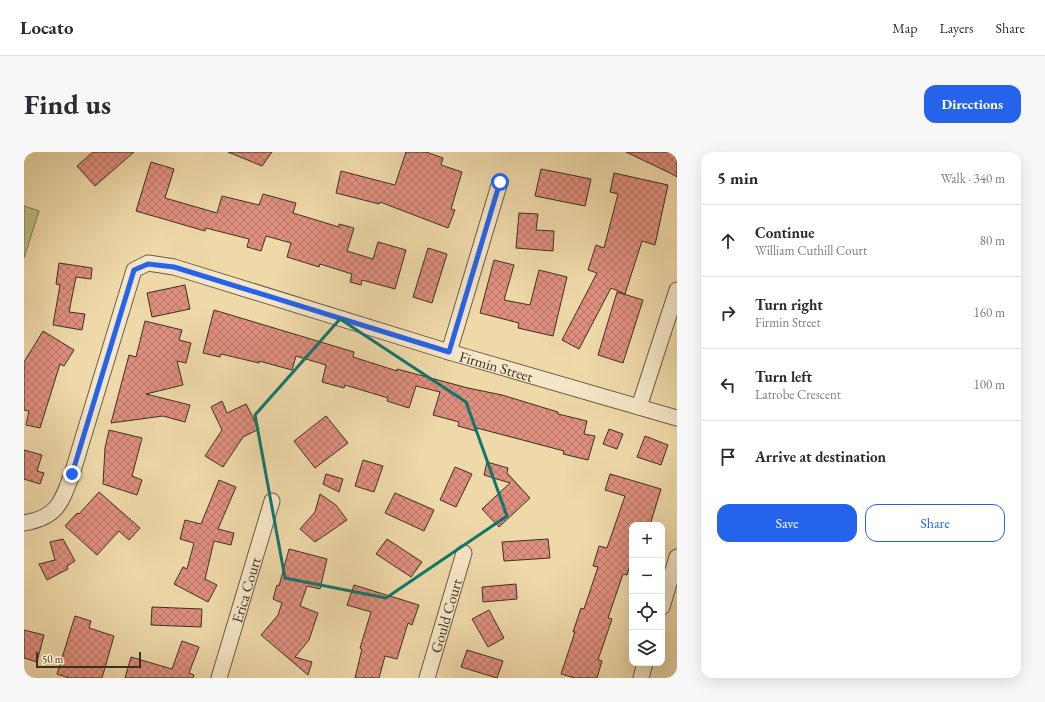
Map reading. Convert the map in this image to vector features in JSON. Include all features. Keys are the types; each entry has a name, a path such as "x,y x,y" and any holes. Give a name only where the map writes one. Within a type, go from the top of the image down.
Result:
{"street":[{"path":"449,352 500,182"},
{"name":"Firmin Street","path":"24,523 40,520 54,511 64,494 72,474 134,270 148,264 174,267 449,352 677,418"},
{"path":"639,407 677,290"},
{"name":"Erica Court","path":"219,678 272,501"},
{"name":"Gould Court","path":"427,678 464,553"},
{"path":"665,597 677,557"},
{"path":"641,678 644,666"}],"highlighted area":[{"path":"340,319 466,402 507,516 386,598 285,578 255,415"}],"shaded area":[{"path":"24,206 39,211 24,258"}],"building":[{"path":"93,152 134,152 95,186 77,166"},
{"path":"228,152 272,152 262,166"},
{"path":"406,152 426,152 443,158 441,165 462,172 451,209 455,210 448,228 380,202 379,204 336,193 341,171 395,185"},
{"path":"626,152 677,152 677,177 672,174"},
{"path":"151,162 174,169 165,198 217,213 222,196 259,205 263,194 296,203 293,213 339,227 339,224 354,228 347,251 373,259 378,242 406,250 395,289 362,280 361,285 350,282 352,274 320,264 319,267 287,257 291,243 266,236 261,251 247,247 249,239 206,228 205,231 136,211"},
{"path":"541,169 591,179 585,206 535,196"},
{"path":"614,173 668,185 655,245 642,241 625,294 611,288 579,349 562,340 597,273 588,270 596,245 604,248 618,194 610,192"},
{"path":"519,213 538,214 536,230 554,231 553,251 516,248"},
{"path":"428,248 447,254 432,303 413,297"},
{"path":"494,260 514,265 504,300 530,305 539,270 567,277 553,336 518,328 519,323 480,313"},
{"path":"59,263 92,268 91,279 76,277 69,312 85,314 82,330 53,325 60,285 56,284"},
{"path":"185,285 190,309 152,317 147,293"},
{"path":"617,292 643,300 623,363 598,355"},
{"path":"214,310 354,352 353,357 397,371 397,369 468,388 502,395 558,412 558,414 587,421 584,434 595,436 588,460 563,454 564,451 477,428 476,431 458,426 459,422 433,415 440,392 416,386 409,408 387,401 388,398 345,385 344,388 322,382 326,365 296,356 292,370 259,361 259,363 221,354 220,357 203,353"},
{"path":"145,321 182,330 179,340 191,343 186,363 177,361 183,385 146,394 190,405 185,422 163,416 111,423 129,355 136,357"},
{"path":"43,331 74,350 64,366 60,364 40,428 26,425 29,411 24,410 24,362"},
{"path":"222,401 227,413 246,404 259,429 243,437 223,467 205,456 222,430 211,407"},
{"path":"326,416 348,443 315,468 294,441"},
{"path":"609,429 623,434 617,449 603,444"},
{"path":"109,430 142,438 132,476 142,480 137,495 103,484 105,448"},
{"path":"645,436 668,445 661,465 637,457"},
{"path":"24,450 42,455 37,471 44,473 40,484 24,479"},
{"path":"363,460 383,466 374,492 355,486"},
{"path":"487,462 508,468 507,473 530,498 499,527 482,509 510,483 484,475"},
{"path":"455,467 472,474 456,507 440,500"},
{"path":"326,474 343,479 339,492 323,484"},
{"path":"610,474 661,489 651,522 629,522 629,568 627,575 623,574 608,618 612,619 598,660 602,661 597,678 575,678 561,674 575,632 573,632 581,608 584,609 598,567 593,566 599,546 607,548 625,496 605,490"},
{"path":"219,480 236,487 218,529 234,533 231,545 214,541 205,579 217,585 208,602 174,584 183,567 187,569 194,543 180,539 185,520 201,524"},
{"path":"99,492 140,528 129,540 119,531 97,555 65,526 77,513 79,514"},
{"path":"395,493 434,510 424,531 385,513"},
{"path":"320,494 336,505 347,520 315,542 300,529 315,512"},
{"path":"63,539 75,561 67,566 68,569 47,580 39,564 55,560 50,542"},
{"path":"387,539 422,562 411,577 376,554"},
{"path":"548,539 550,558 504,561 502,542"},
{"path":"289,549 327,559 320,589 307,586 300,606 318,613 309,640 295,657 312,662 308,675 261,635 278,615 282,603 273,599 277,585 279,586"},
{"path":"516,584 517,599 483,602 482,587"},
{"path":"354,585 419,605 412,625 408,623 397,659 385,656 379,678 355,678 362,649 360,648 371,612 347,605"},
{"path":"152,607 202,609 201,627 151,625"},
{"path":"489,610 504,638 488,647 472,619"},
{"path":"75,616 91,621 89,628 114,636 102,678 69,678 57,674"},
{"path":"24,630 44,635 37,662 24,658"},
{"path":"182,641 199,647 189,673 194,675 193,678 125,678 131,657 172,669"},
{"path":"467,650 503,661 497,678 461,667"}],"route":[{"path":"72,474 134,270 148,264 160,264 174,267 449,352 500,182"}]}
